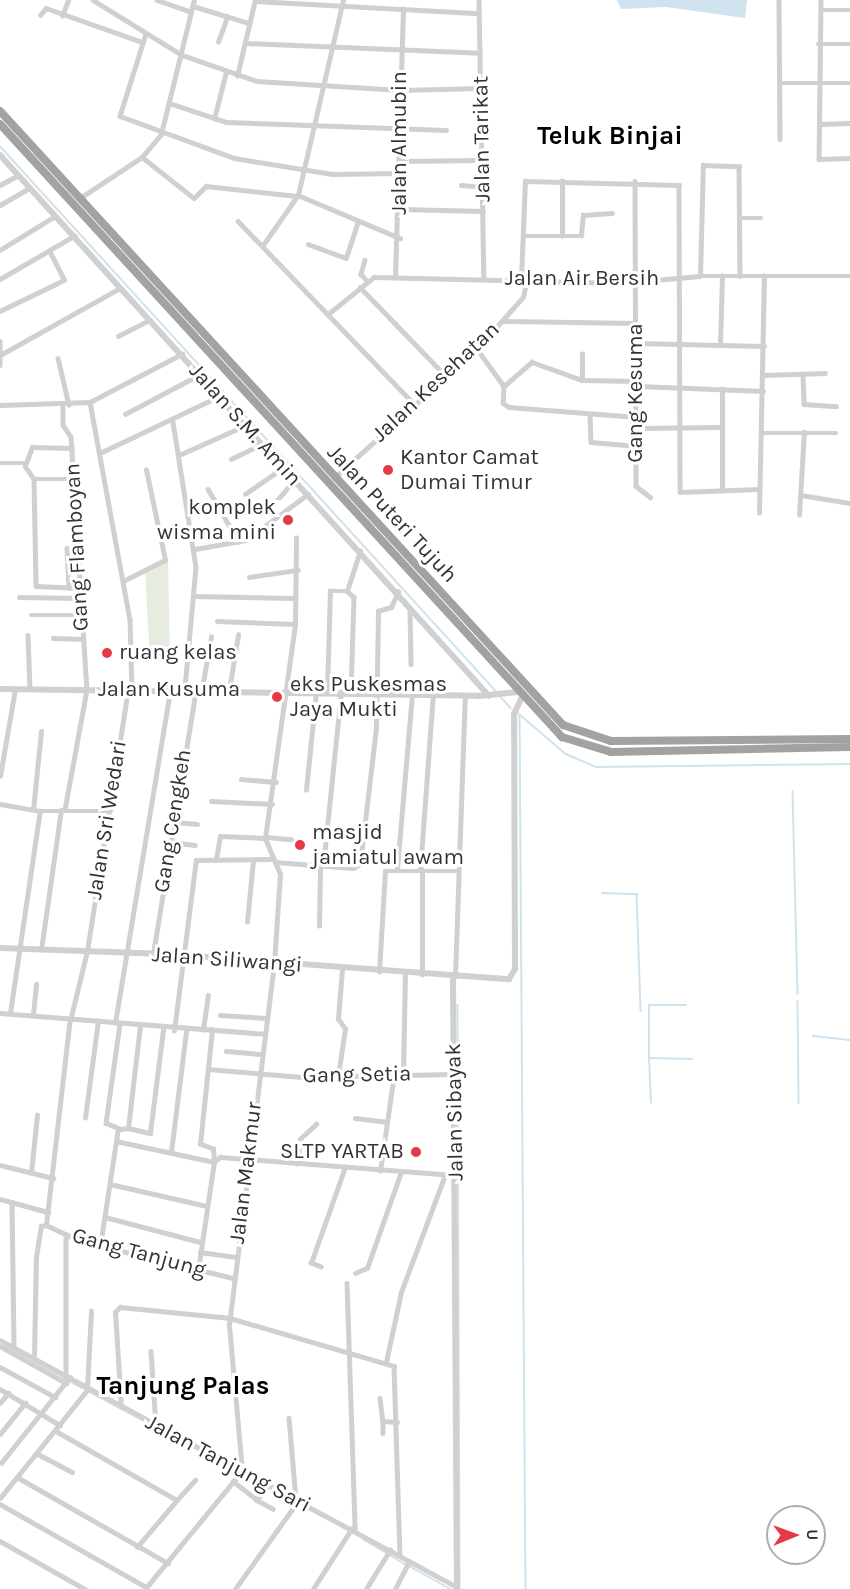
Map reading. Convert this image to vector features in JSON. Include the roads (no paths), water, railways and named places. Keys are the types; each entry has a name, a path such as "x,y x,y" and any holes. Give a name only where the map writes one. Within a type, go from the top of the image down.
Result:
{"highway":[{"name":"Jalan Puteri Tujuh","path":"0,111 555,731 586,747 620,752 850,739"},
{"name":"Jalan Puteri Tujuh","path":"0,124 563,725 603,741 850,747"}],"street":[{"path":"62,16 68,0"},
{"path":"95,0 182,55 237,76 322,86 400,90 481,88"},
{"path":"157,0 191,12"},
{"path":"237,76 255,0 479,13"},
{"path":"263,245 297,196 307,167 313,126 343,0"},
{"path":"390,8 391,0"},
{"name":"Jalan Tarikat","path":"479,0 484,278"},
{"path":"779,0 780,139"},
{"path":"821,0 818,44 820,160 850,158"},
{"path":"80,198 142,157 161,134 172,104 193,3 227,17 249,22"},
{"path":"40,15 46,9 140,41"},
{"name":"Jalan Almubin","path":"395,278 400,238 399,130 403,9"},
{"path":"821,10 850,10"},
{"path":"218,42 227,17"},
{"path":"146,34 140,41 120,116 161,134 234,158 307,167 332,174 399,173"},
{"path":"246,43 480,53"},
{"path":"818,44 850,44"},
{"path":"214,119 226,72"},
{"path":"781,83 850,83"},
{"path":"172,104 214,119 313,126 446,130"},
{"path":"820,124 850,123"},
{"name":"Jalan S.M. Amin","path":"0,155 410,607 497,695"},
{"path":"142,157 194,198 206,186 297,196 400,238"},
{"path":"399,161 481,160"},
{"path":"700,276 700,166 720,165 739,166 740,276"},
{"path":"0,185 17,176"},
{"path":"524,279 524,181 635,182 681,188 679,278 682,387 681,492 758,489"},
{"path":"562,181 562,236"},
{"name":"Gang Kesuma","path":"635,182 638,280 636,489 650,497"},
{"path":"461,185 482,187"},
{"path":"0,205 30,188"},
{"path":"400,209 483,211"},
{"path":"523,236 582,236 584,215 612,213"},
{"path":"0,250 55,216"},
{"path":"741,218 761,218"},
{"path":"238,221 415,405"},
{"path":"308,244 346,258 358,222"},
{"path":"0,279 74,236"},
{"path":"0,311 64,280 50,252"},
{"path":"328,314 367,281 361,274 364,260"},
{"name":"Jalan Air Bersih","path":"367,281 395,278 638,280 700,276 850,276"},
{"path":"720,345 722,276"},
{"path":"759,513 758,489 764,375 764,276"},
{"name":"Jalan Kesehatan","path":"334,478 477,349 523,297 524,279"},
{"path":"360,287 447,377"},
{"path":"2,354 120,288"},
{"path":"118,336 149,320"},
{"path":"502,321 636,323"},
{"path":"0,341 2,354 0,365"},
{"path":"636,343 764,346"},
{"path":"477,349 504,386 503,403 509,406 590,415 637,417"},
{"path":"0,405 63,407 90,402 182,354"},
{"path":"582,354 582,380"},
{"path":"58,358 69,405"},
{"path":"504,386 532,362 582,380 762,390"},
{"path":"764,375 825,373"},
{"path":"803,374 804,404 836,406"},
{"path":"125,414 199,375"},
{"path":"722,389 722,491"},
{"path":"102,452 173,422 218,397"},
{"name":"Jalan Sri Wedari","path":"34,1357 36,1257 41,1226 46,1225 53,1178 71,1019 87,951 131,689 125,580 102,452 90,402"},
{"name":"Gang Flamboyan","path":"41,950 63,810 87,690 72,479 72,448 63,407"},
{"path":"590,415 591,442 637,447"},
{"path":"173,422 195,549 194,596 184,688"},
{"path":"179,455 246,425"},
{"path":"638,428 722,427"},
{"path":"799,515 804,432"},
{"path":"762,433 836,433"},
{"path":"231,459 262,444"},
{"path":"72,448 32,447 26,465 34,479 36,586 80,588"},
{"path":"0,463 26,465"},
{"path":"245,494 284,468"},
{"path":"125,580 165,560 146,470"},
{"path":"34,479 72,479"},
{"path":"274,504 295,479"},
{"path":"208,489 239,542"},
{"path":"195,549 239,542 261,532 308,494"},
{"path":"801,495 850,503"},
{"path":"274,861 266,838 276,782 295,624 296,538"},
{"path":"67,548 69,588"},
{"path":"347,591 360,551"},
{"path":"249,577 297,570"},
{"path":"327,691 330,591 347,591 354,597 351,693"},
{"path":"174,1031 186,958 196,860 274,861 322,866 360,864 370,783 377,693 378,611 391,607 398,592"},
{"path":"194,596 295,598"},
{"path":"19,597 81,598"},
{"path":"410,607 411,664"},
{"path":"32,615 82,615"},
{"path":"217,621 295,624"},
{"path":"28,635 30,689"},
{"path":"230,690 238,635"},
{"name":"Gang Cengkeh","path":"153,954 174,822 211,637"},
{"path":"53,638 83,639"},
{"name":"Jalan Kusuma","path":"0,689 199,688 465,696 518,692"},
{"path":"0,776 15,689"},
{"path":"164,1030 150,1133 128,1128 118,1129 106,1120 117,1024 170,689"},
{"path":"306,790 316,692"},
{"path":"319,926 322,866 341,692"},
{"path":"465,696 456,871 454,977 509,979 515,972 514,714 518,692"},
{"path":"397,869 412,695"},
{"path":"422,975 421,870 433,695"},
{"path":"33,810 41,731"},
{"path":"241,779 276,782"},
{"path":"211,801 272,804"},
{"path":"0,804 40,811 111,811"},
{"path":"10,1013 40,811"},
{"path":"174,822 197,824"},
{"path":"216,859 220,836 291,839"},
{"path":"171,842 195,844"},
{"path":"247,922 253,861"},
{"name":"Jalan Makmur","path":"240,1474 230,1318 233,1278 274,964 280,874 274,861"},
{"path":"379,972 384,871 397,869 456,871"},
{"name":"Jalan Siliwangi","path":"0,948 128,952 454,977"},
{"path":"338,1075 345,1029 338,1019 342,969"},
{"path":"403,1075 405,974"},
{"name":"Jalan Sibayak","path":"454,977 457,1588"},
{"path":"33,1014 36,984"},
{"path":"203,1030 208,995"},
{"path":"0,1013 33,1014 174,1031 212,1030 264,1034"},
{"path":"220,1015 266,1018"},
{"path":"85,1118 98,1021"},
{"path":"128,1128 140,1026"},
{"path":"198,1270 200,1242 214,1162 213,1149 200,1144 212,1030"},
{"path":"171,1152 186,1031"},
{"path":"226,1051 262,1054"},
{"name":"Gang Setia","path":"208,1069 259,1074 454,1074"},
{"path":"380,1171 394,1074"},
{"path":"31,1173 37,1115"},
{"path":"355,1118 386,1122"},
{"path":"297,1164 300,1138 316,1124"},
{"path":"99,1246 118,1129"},
{"path":"117,1141 214,1162"},
{"path":"214,1162 217,1157 456,1175"},
{"path":"0,1165 53,1178"},
{"path":"321,1267 311,1263 345,1167"},
{"path":"356,1273 367,1268 401,1172"},
{"path":"386,1362 401,1292 445,1175"},
{"path":"110,1184 207,1206"},
{"path":"0,1199 48,1212"},
{"path":"12,1203 5,1347 68,1380"},
{"path":"105,1218 200,1242"},
{"name":"Gang Tanjung","path":"46,1225 99,1246 233,1278"},
{"path":"1,1463 68,1380 66,1234"},
{"path":"200,1252 236,1257"},
{"path":"313,1589 352,1530 351,1391 347,1283"},
{"path":"122,1407 117,1308 230,1318 386,1362 396,1368 400,1556"},
{"path":"0,1498 56,1431 88,1388 91,1311"},
{"name":"Jalan Tanjung Sari","path":"0,1340 5,1347 34,1357 68,1380 88,1388 240,1474 297,1501 457,1588"},
{"path":"151,1351 156,1426"},
{"path":"0,1367 55,1397"},
{"path":"0,1389 60,1425"},
{"path":"342,1391 351,1391"},
{"path":"0,1403 8,1393"},
{"path":"380,1398 383,1433"},
{"path":"0,1434 25,1403"},
{"path":"235,1589 297,1501 289,1418"},
{"path":"383,1421 397,1422"},
{"path":"56,1431 177,1500"},
{"path":"0,1452 6,1456"},
{"path":"36,1453 72,1472"},
{"path":"0,1504 146,1588 240,1474"},
{"path":"17,1477 168,1563"},
{"path":"137,1547 195,1480"},
{"path":"233,1481 257,1500 273,1509"},
{"path":"257,1500 267,1488"},
{"path":"0,1541 85,1589"},
{"path":"366,1589 389,1551"},
{"path":"395,1589 408,1562"}],"water":[{"path":"617,0 747,0 745,18 666,7 621,9"}],"waterway":[{"path":"0,146 496,691"},
{"path":"501,697 511,708"},
{"path":"518,713 566,754 596,767 850,764"},
{"path":"520,715 526,1589"},
{"path":"793,791 798,994"},
{"path":"602,893 637,894 641,1011"},
{"path":"798,1001 799,1103"},
{"path":"458,1005 460,1589"},
{"path":"649,1058 649,1005 686,1005"},
{"path":"813,1036 850,1040"},
{"path":"651,1103 649,1058 692,1059"},
{"path":"6,1347 65,1379"},
{"path":"69,1381 322,1516"},
{"path":"363,1539 405,1564"},
{"path":"409,1566 451,1589"}],"place":[{"name":"Kantor Camat Dumai Timur","path":"388,470"},
{"name":"komplek wisma mini","path":"288,520"},
{"name":"ruang kelas","path":"107,653"},
{"name":"eks Puskesmas Jaya Mukti","path":"277,697"},
{"name":"masjid jamiatul awam","path":"300,845"},
{"name":"SLTP YARTAB","path":"416,1152"}],"district":[{"name":"Teluk Binjai","path":"610,136"},
{"name":"Tanjung Palas","path":"183,1386"}]}
